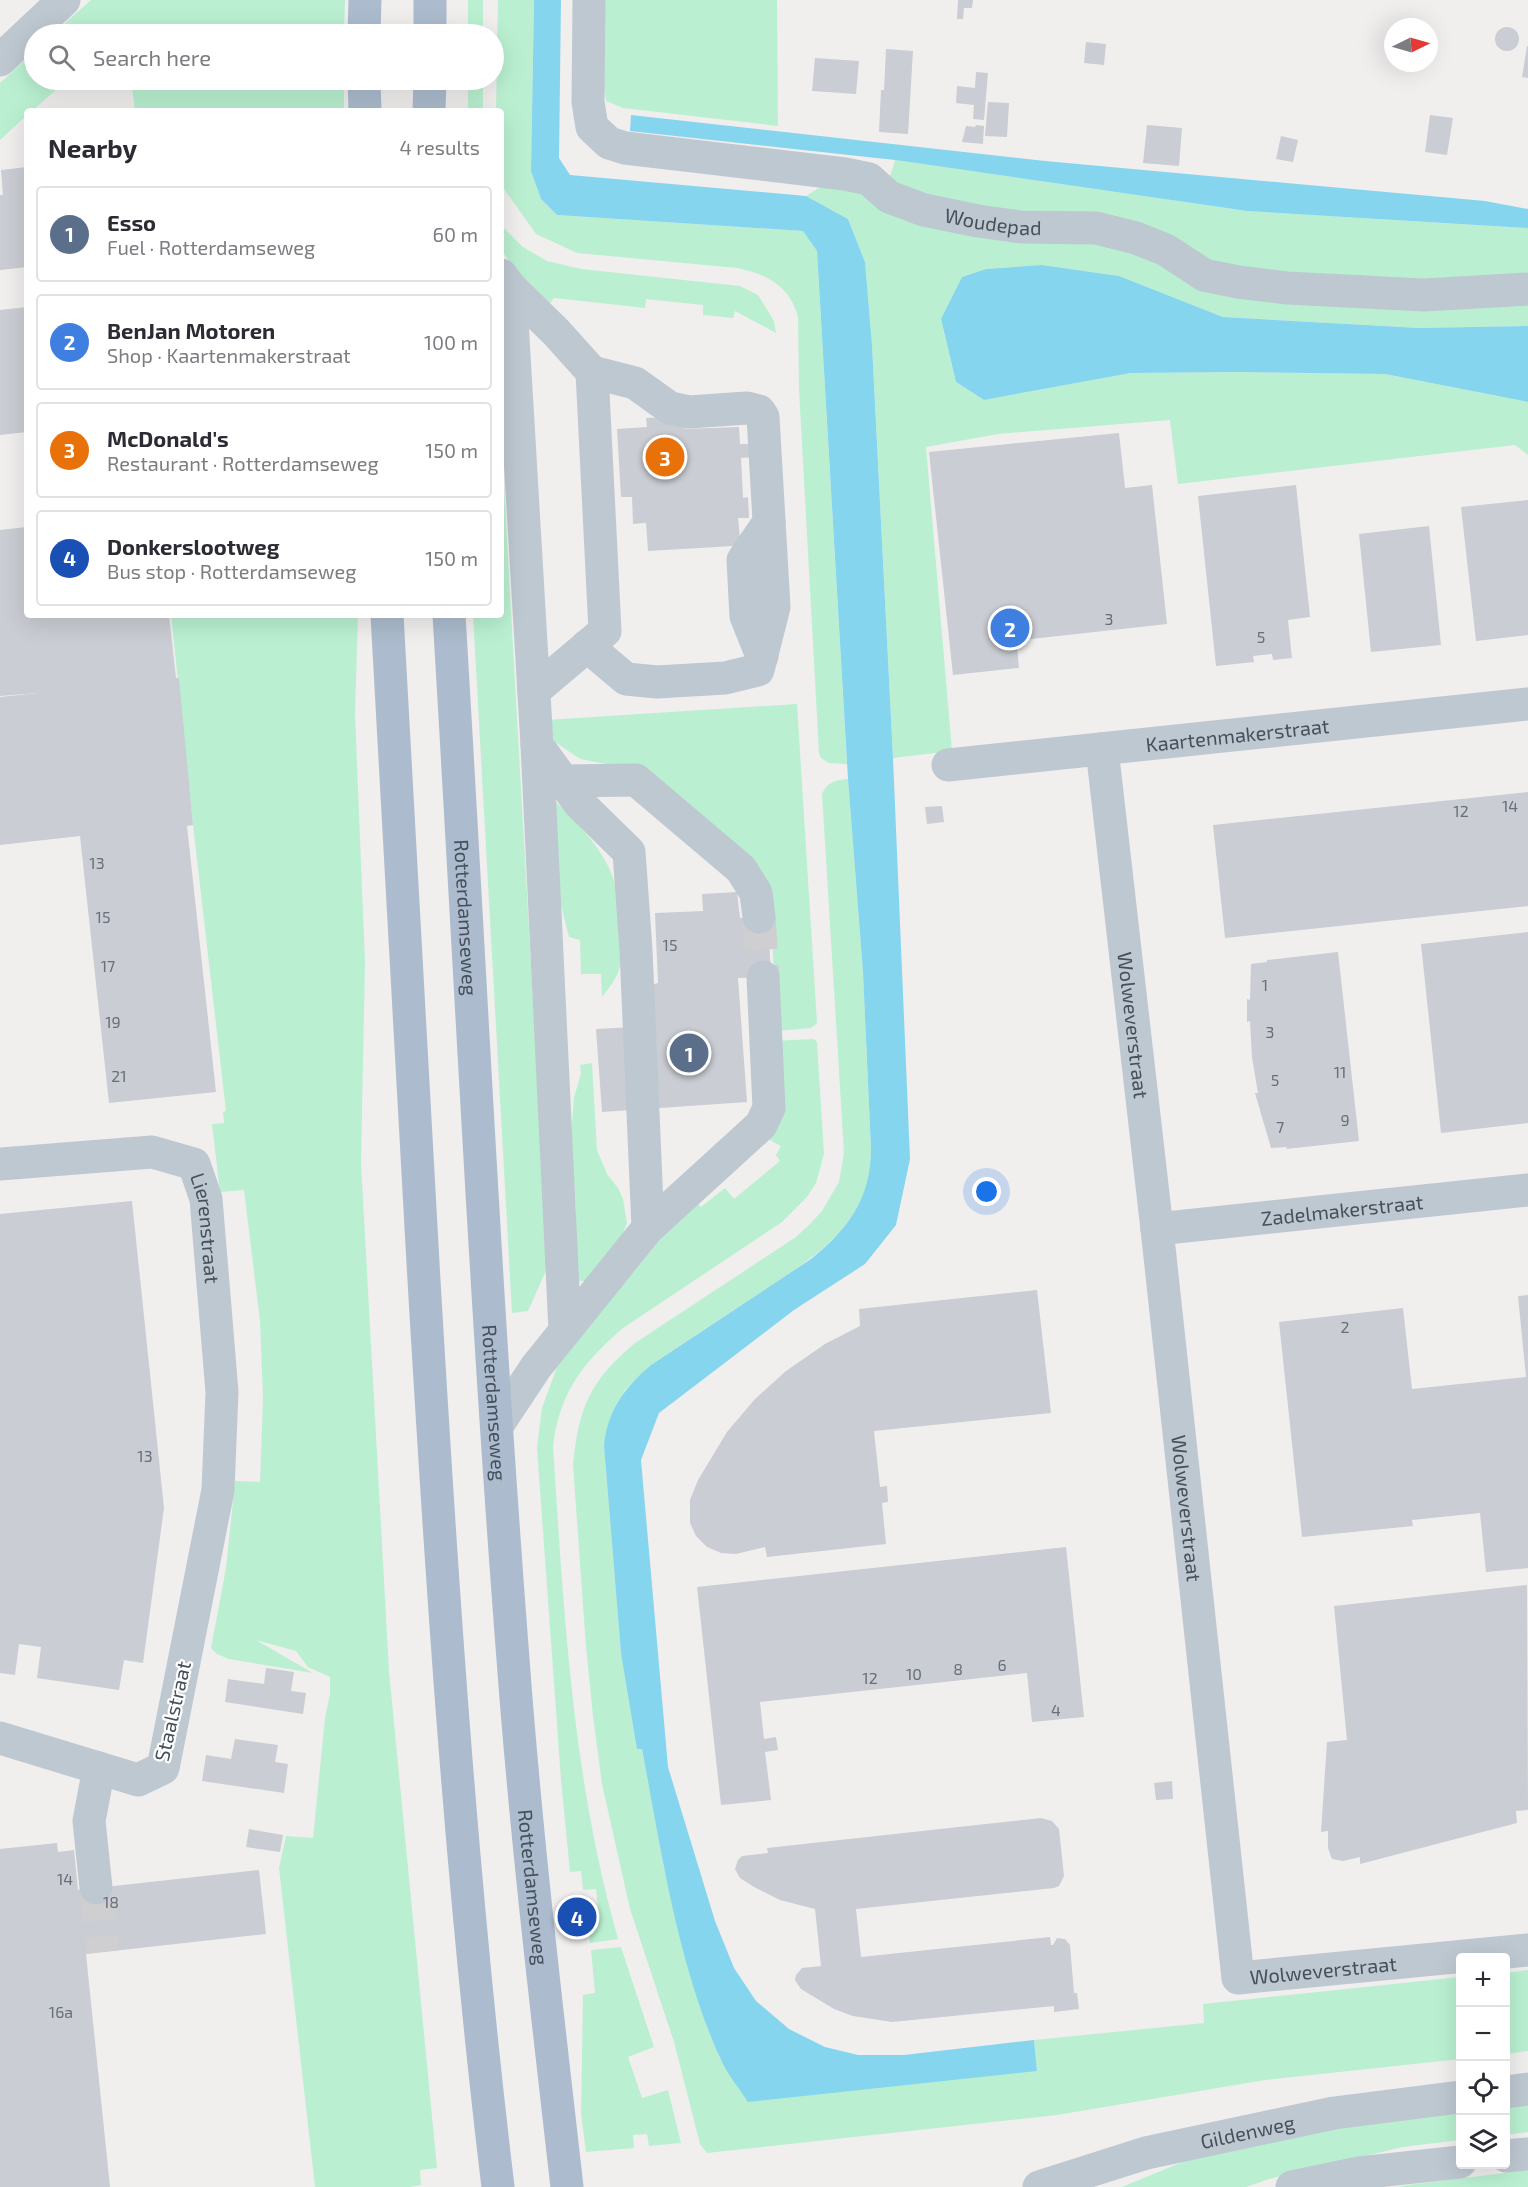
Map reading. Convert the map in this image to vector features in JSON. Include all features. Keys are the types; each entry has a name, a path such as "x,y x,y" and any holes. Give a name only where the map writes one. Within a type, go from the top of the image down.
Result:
{"main road":[{"path":"364,24 365,0"},
{"path":"430,0 430,24"},
{"path":"364,90 365,108"},
{"path":"429,108 430,90"},
{"path":"387,618 441,1585 461,1829 486,2091 498,2187"},
{"name":"Rotterdamseweg","path":"449,618 496,1426 513,1661 534,1909 567,2187"}],"street":[{"path":"38,24 64,0"},
{"name":"Woudepad","path":"589,0 588,102 592,127 609,144 625,148 845,174 869,179 890,197 924,210 978,221 1021,227 1096,228 1136,238 1166,250 1203,275 1238,282 1287,288 1424,295 1528,289"},
{"path":"0,60 24,38"},
{"path":"506,281 592,372 635,383 670,408 689,412 747,408 759,411 764,417 774,607 758,670 725,678 657,682 626,679 587,646"},
{"path":"506,281 534,691 565,1331"},
{"path":"534,691 605,631 592,372"},
{"name":"Kaartenmakerstraat","path":"948,765 1528,704"},
{"path":"537,745 579,803 628,852 636,950 648,1228"},
{"name":"Wolweverstraat","path":"1102,749 1157,1229 1238,1978 1528,1950"},
{"path":"563,781 636,780 741,869 756,893 759,917"},
{"path":"496,1426 536,1367 648,1228 761,1125 769,1108 763,977"},
{"name":"Lierenstraat","path":"0,1164 152,1152 194,1164 206,1199 222,1392 218,1490"},
{"name":"Zadelmakerstraat","path":"1157,1229 1528,1190"},
{"name":"Staalstraat","path":"0,1738 138,1780 163,1768 218,1490"},
{"path":"96,1888 89,1821 99,1768"},
{"path":"1510,2091 1528,2089"},
{"name":"Gildenweg","path":"1039,2187 1146,2153 1323,2115 1456,2098"},
{"path":"1510,2156 1528,2154"},
{"path":"1292,2187 1359,2173 1456,2163"}],"green space":[{"path":"91,0 345,0 344,24 64,24"},
{"path":"468,0 483,0 483,24 468,24"},
{"path":"498,0 534,0 531,171 541,199 557,215 803,231 817,251 847,764 829,763 821,758 819,753 799,389 798,317 794,306 783,289 767,278 748,271 737,268 577,253 536,234 504,189 504,108 496,108 496,90 504,90 504,24 498,24"},
{"path":"604,0 777,0 778,126 623,108 606,101 603,76"},
{"path":"24,61 24,90 56,90 35,108 24,108 24,118 0,140 0,83"},
{"path":"132,90 344,90 344,108 135,108"},
{"path":"468,90 483,90 483,108 468,108"},
{"path":"895,160 1247,211 1528,228 1528,326 1419,328 1223,317 1119,276 1042,265 986,269 962,277 941,320 956,382 984,400 1131,373 1385,374 1528,402 1528,455 1515,445 1178,484 1170,420 998,434 926,447 952,751 893,758 872,345 865,262 848,219 806,196 828,182 870,193 935,223 1089,237 1135,248 1208,282 1299,295 1193,264 1108,223 992,217 921,202 888,183"},
{"path":"504,228 523,247 547,261 581,269 740,286 758,295 774,321 776,333 735,311 733,318 703,315 703,305 646,299 645,308 554,298 548,306 517,273 504,254"},
{"path":"504,487 548,1266 528,1311 512,1313 473,618 504,618"},
{"path":"171,618 358,618 355,714 365,962 361,1163 389,1671 437,2168 420,2170 421,2185 409,2187 315,2187 279,1868 286,1836 313,1838 330,1677 308,1667 296,1651 256,1640 313,1673 229,1659 217,1654 211,1648 226,1568 235,1481 260,1482 263,1398 260,1321 244,1190 220,1192 212,1124 224,1123 223,1112 226,1111"},
{"path":"797,704 817,1023 811,1028 777,1031 771,918 646,772 580,759 555,742 546,720"},
{"path":"848,779 863,972 871,1149 868,1177 861,1200 849,1221 814,1255 773,1285 651,1365 625,1390 604,1446 621,1653 663,1863 692,1980 721,2061 1037,2070 1034,2040 1204,2023 1203,2004 1456,1977 1456,2059 1265,2080 1057,2115 707,2153 700,2144 674,2042 630,1909 602,1784 586,1647 573,1465 583,1410 589,1396 607,1370 635,1343 796,1237 822,1211 839,1182 844,1153 822,794 832,782"},
{"path":"556,802 594,843 614,879 619,906 621,959 618,973 602,997 601,974 581,974 580,940 569,937 557,889 551,807"},
{"path":"814,1039 817,1042 824,1154 816,1183 807,1197 782,1222 623,1328 585,1366 568,1394 556,1427 553,1446 572,1694 590,1817 602,1878 618,1939 590,1943 588,1918 599,1917 596,1889 583,1890 581,1871 570,1872 561,1780 537,1448 542,1408 557,1367 585,1327 634,1272 665,1232 695,1201 701,1207 725,1188 734,1199 780,1161 776,1155 781,1146 768,1139 772,1041"},
{"path":"592,1063 597,1150 607,1174 623,1199 627,1223 622,1236 587,1281 580,1281 576,1277 576,1212 571,1135 574,1097 581,1074 580,1065"},
{"path":"621,1947 654,2047 628,2057 642,2098 668,2090 681,2143 649,2146 647,2134 633,2135 634,2148 586,2152 581,2114 583,1995 595,1993 591,1950"},
{"path":"1528,1970 1528,2051 1510,2053 1510,2007 1510,1972"},
{"path":"1528,2104 1528,2132 1510,2134 1510,2106"},
{"path":"1456,2110 1456,2140 1403,2147 1269,2179 1246,2187 1122,2187 1192,2158 1345,2120"},
{"path":"1528,2170 1528,2187 1397,2187 1408,2185"}],"water":[{"path":"534,0 561,0 559,158 570,175 806,196 848,219 865,262 872,345 910,1159 896,1225 865,1264 794,1310 659,1413 641,1460 668,1767 715,1921 734,1968 756,2001 789,2029 825,2047 858,2055 904,2055 1034,2040 1037,2071 748,2102 721,2060 706,2024 693,1986 672,1907 642,1749 637,1749 621,1653 604,1446 606,1433 613,1411 625,1391 651,1365 811,1259 836,1236 855,1211 862,1197 870,1167 863,972 848,779 817,251 803,231 557,215 541,199 531,171"},
{"path":"631,115 1045,161 1485,201 1528,209 1528,228 1247,211 895,160 630,131"},
{"path":"1042,265 1119,276 1223,317 1419,328 1528,326 1528,402 1385,374 1238,372 1131,373 984,400 956,382 941,319 962,277 986,269"}],"building":[{"path":"958,0 973,0 972,8 964,8 963,19 957,19"},
{"path":"1507,27 1515,31 1519,39 1515,47 1507,51 1499,47 1495,39 1499,31"},
{"path":"1086,42 1106,44 1104,65 1084,63"},
{"path":"1528,46 1528,78 1522,77"},
{"path":"886,49 913,51 908,134 879,132"},
{"path":"815,58 859,61 856,94 812,91"},
{"path":"976,72 988,73 984,120 973,119 974,105 956,103 957,86 975,88"},
{"path":"988,102 1009,103 1007,137 985,136"},
{"path":"1430,115 1453,118 1447,155 1425,152"},
{"path":"976,125 984,126 983,144 962,142 966,126 975,127"},
{"path":"1147,125 1182,128 1179,166 1143,163"},
{"path":"1281,136 1298,140 1293,162 1276,159"},
{"path":"24,167 24,267 0,270 0,195 3,195 1,170"},
{"path":"24,307 24,432 0,435 0,310"},
{"path":"684,416 685,429 739,427 740,444 753,444 753,457 741,458 743,498 748,497 749,518 738,518 740,539 733,546 648,551 646,523 633,524 632,497 621,497 617,429 647,427 646,418"},
{"path":"1119,433 1125,488 1152,485 1167,624 1022,640 1021,636 1016,636 1019,668 953,675 929,452"},
{"path":"1296,485 1310,617 1288,620 1292,658 1273,660 1272,654 1253,656 1254,662 1216,666 1198,496"},
{"path":"1528,500 1528,635 1476,641 1461,507"},
{"path":"1429,526 1441,645 1371,652 1359,534"},
{"path":"24,527 24,618 169,618 176,678 179,678 193,825 187,826 216,1092 109,1103 80,836 0,845 0,697 39,693 0,696 0,530"},
{"path":"1528,792 1528,906 1225,938 1213,825"},
{"path":"942,806 944,822 927,824 925,807"},
{"path":"737,892 740,918 768,917 771,977 738,978 747,1102 602,1112 596,1029 653,1026 650,985 658,983 655,913 703,911 702,894"},
{"path":"1528,932 1528,1123 1441,1133 1421,944"},
{"path":"1338,952 1359,1141 1286,1149 1287,1147 1271,1148 1255,1093 1258,1093 1252,1057 1250,1021 1247,1022 1251,964"},
{"path":"132,1201 164,1508 143,1663 124,1660 119,1690 37,1678 41,1647 19,1644 15,1675 0,1673 0,1214"},
{"path":"1037,1290 1051,1413 874,1431 880,1487 887,1486 888,1502 882,1503 886,1544 767,1557 765,1547 736,1554 721,1553 707,1547 696,1536 690,1523 690,1500 698,1480 727,1432 755,1399 786,1371 825,1344 860,1326 859,1309"},
{"path":"1528,1295 1528,1568 1486,1572 1480,1513 1412,1520 1413,1526 1302,1537 1279,1322 1403,1308 1412,1389 1526,1377 1518,1296"},
{"path":"1066,1547 1084,1717 1032,1722 1027,1673 760,1702 764,1739 776,1737 778,1750 765,1752 771,1800 721,1805 697,1587"},
{"path":"1527,1585 1528,1810 1516,1811 1517,1823 1360,1864 1360,1857 1343,1861 1332,1859 1328,1848 1328,1831 1321,1832 1327,1742 1347,1740 1334,1606"},
{"path":"266,1668 294,1672 291,1691 306,1693 303,1714 225,1702 228,1679 264,1684"},
{"path":"235,1739 278,1745 275,1762 288,1764 284,1793 202,1781 206,1755 231,1759"},
{"path":"1172,1781 1173,1799 1156,1800 1154,1783"},
{"path":"1041,1818 1052,1821 1059,1829 1064,1876 1059,1886 856,1909 861,1957 1050,1937 1051,1945 1053,1945 1057,1938 1065,1939 1070,1945 1074,1993 1077,1993 1079,2009 1054,2012 1054,2006 892,2022 853,2016 834,2009 801,1989 795,1980 802,1968 821,1966 815,1909 780,1900 754,1887 740,1878 735,1869 742,1856 768,1853 767,1848"},
{"path":"249,1829 283,1835 280,1852 246,1847"},
{"path":"57,1843 58,1852 74,1850 78,1890 259,1870 266,1934 86,1954 110,2187 0,2187 0,1849"}],"tunnel":[{"path":"759,917 763,977"},
{"path":"96,1888 103,1952"}],"place":[{"name":"McDonald's","path":"665,457"},
{"name":"BenJan Motoren","path":"1010,628"},
{"name":"Esso","path":"689,1053"},
{"name":"Donkerslootweg","path":"577,1917"}]}
